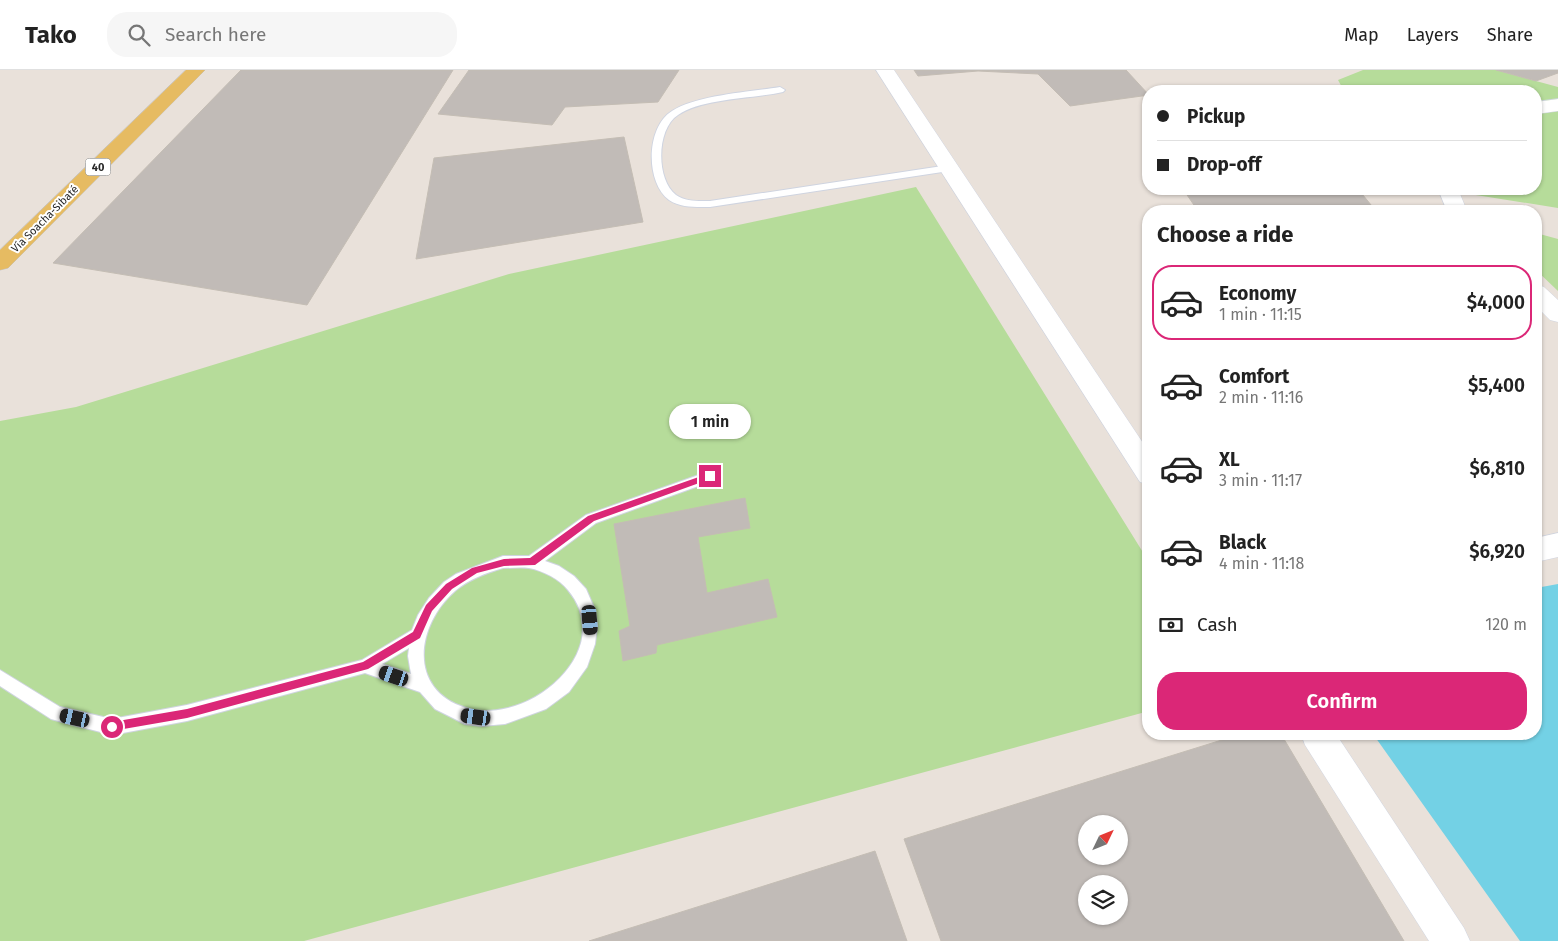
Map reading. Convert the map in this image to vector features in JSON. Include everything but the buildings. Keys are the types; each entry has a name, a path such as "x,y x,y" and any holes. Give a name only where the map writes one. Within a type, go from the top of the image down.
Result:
{"main road":[{"name":"Vía Soacha-Sibaté","path":"0,264 196,70"}],"street":[{"path":"885,70 1142,463"},
{"path":"1542,107 1558,105"},
{"path":"1542,298 1558,314"},
{"path":"1542,548 1558,544"},
{"path":"1322,740 1450,941"}],"lane":[{"path":"780,90 691,106 674,113 666,122 657,140 659,173 669,195 684,203 710,204 949,168"},
{"path":"532,562 591,519 710,476"},
{"path":"504,562 532,562 557,570 577,586 588,608 590,632 584,657 569,681 546,700 519,713 490,719 462,715 439,704 422,685 414,662 417,635 429,608 449,586 475,570 504,562"},
{"path":"0,677 57,714 112,727 187,713 365,666 417,635"},
{"path":"365,666 422,685"}],"green space":[{"path":"1363,70 1496,70 1558,87 1558,208 1476,195 1542,195 1542,85 1341,85 1338,80"},
{"path":"916,187 1142,551 1142,713 304,941 0,941 0,421 76,407 509,274"},
{"path":"1542,235 1558,239 1558,291 1542,276"}],"water":[{"path":"1558,584 1558,941 1520,941 1377,740 1542,740 1542,587"}],"route":[{"path":"112,727 187,713 365,666 417,635 429,608 449,586 475,570 504,562 532,562 591,519 710,476"}]}
